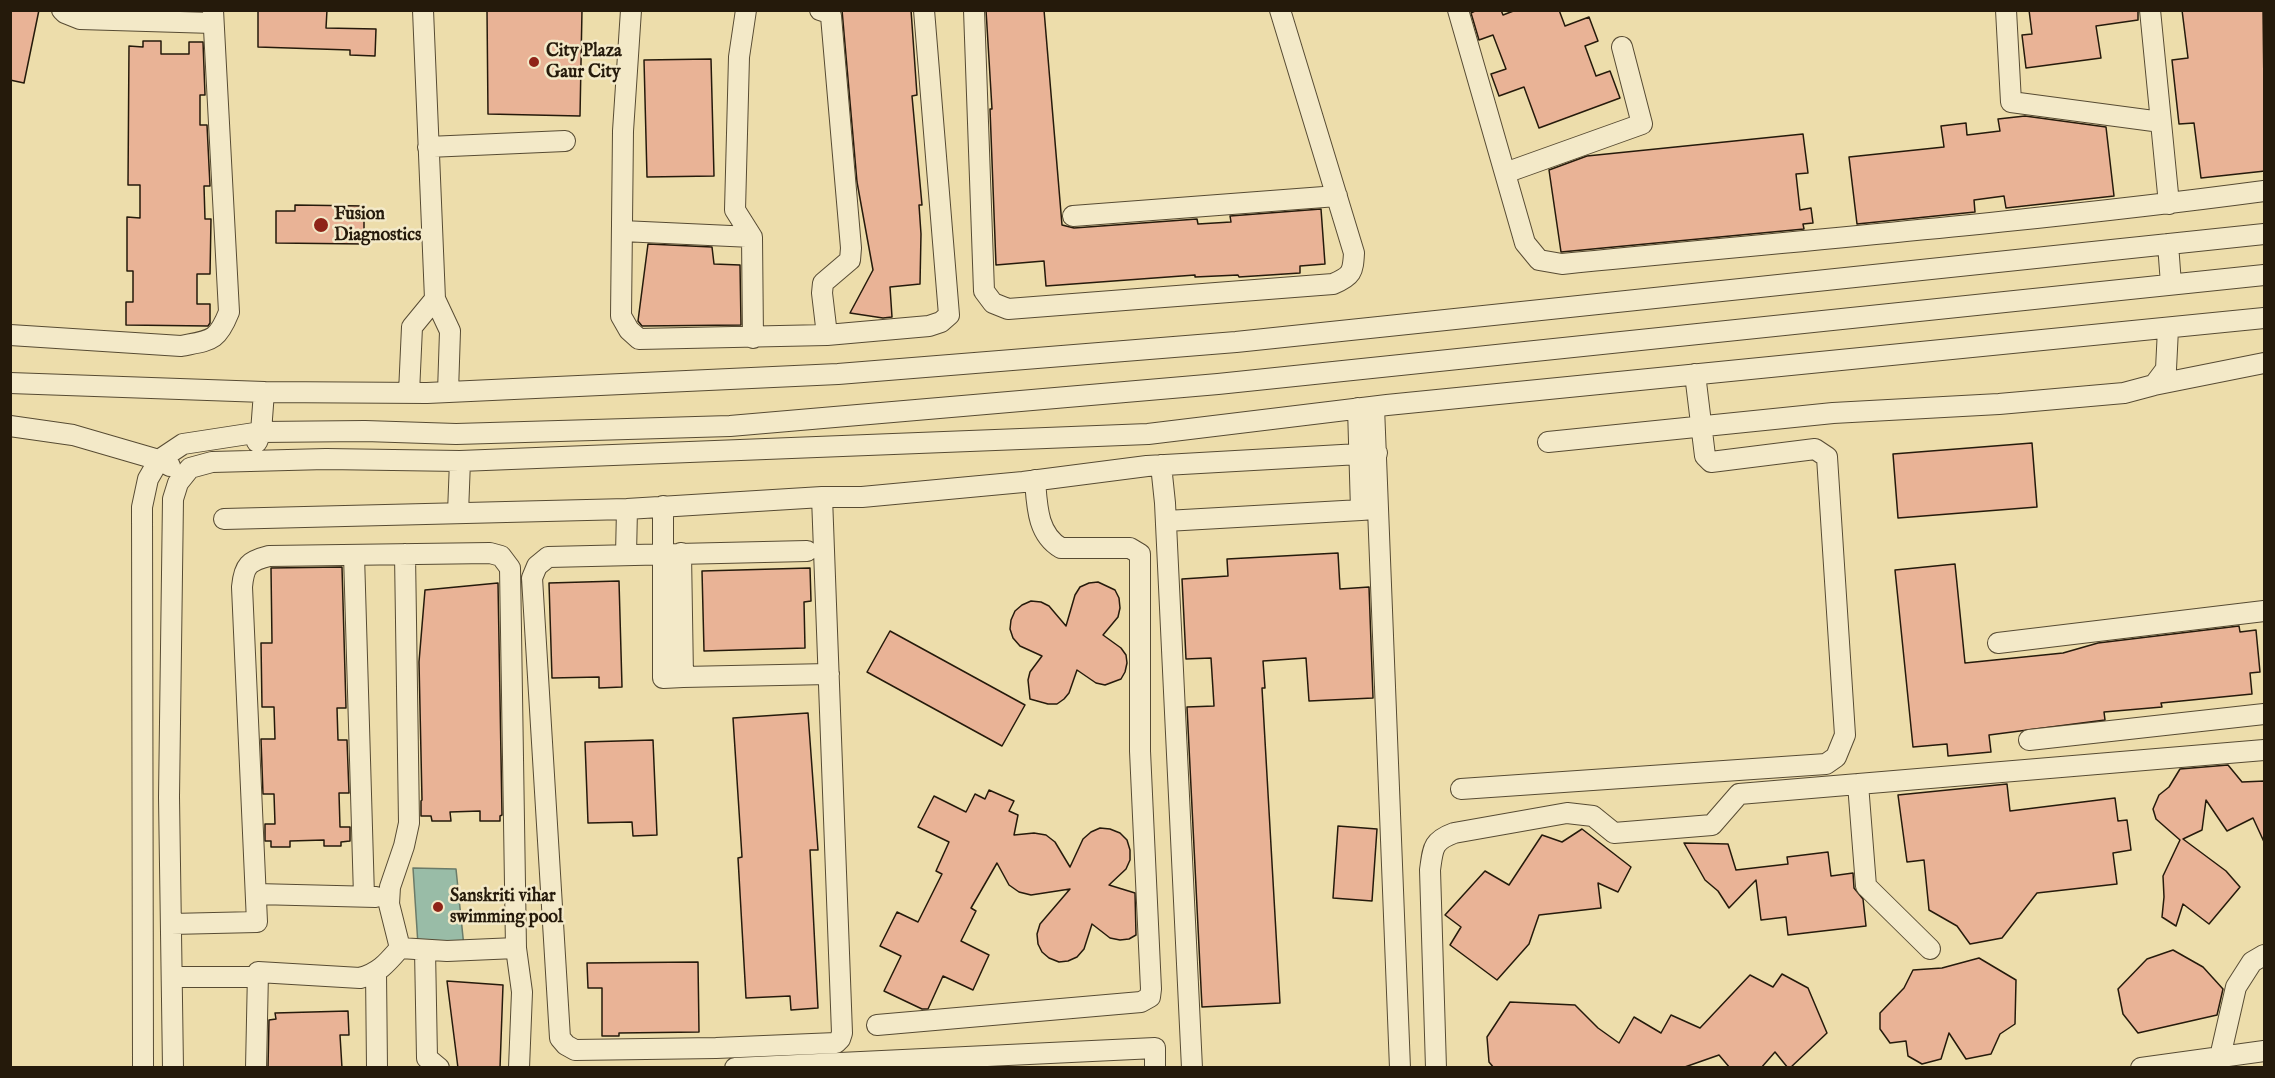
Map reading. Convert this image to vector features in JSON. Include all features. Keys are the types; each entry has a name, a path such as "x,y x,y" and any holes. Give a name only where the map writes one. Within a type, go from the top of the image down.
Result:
{"street":[{"path":"10,335 181,345 205,341 220,333 229,312 213,17 80,19 65,14 62,10"},
{"path":"423,10 435,299 450,331 448,392"},
{"path":"631,10 623,131 621,316 629,330 639,339 826,335 929,326 941,322 949,315 924,10"},
{"path":"746,10 739,57 735,210 752,237 753,338"},
{"path":"801,10 808,12 819,10 831,16 851,248 850,261 823,283 826,335"},
{"path":"974,10 984,291 993,303 1008,309 1333,284 1345,279 1353,270 1354,252 1280,10"},
{"path":"1458,10 1525,243 1539,260 1562,264 2169,204 2265,191"},
{"path":"2006,10 2010,102 2161,122"},
{"path":"2150,10 2169,204"},
{"path":"1505,173 1642,124 1622,47"},
{"path":"428,147 565,141"},
{"path":"1073,216 1337,196"},
{"path":"622,231 752,237"},
{"path":"10,383 264,392 409,393 838,374 1236,342 2265,234"},
{"path":"2168,244 2171,284"},
{"path":"143,1068 142,507 148,479 159,460 183,444 261,432 365,431 456,434 730,426 1218,384 2265,275"},
{"path":"409,393 412,327 435,299"},
{"path":"173,1068 169,797 173,499 178,483 190,468 212,462 326,459 460,461 1148,434 1366,407 2265,318"},
{"path":"2154,385 2166,369 2168,329"},
{"path":"1548,442 1833,413 1999,404 2112,394 2265,363"},
{"path":"1461,789 1826,764 1836,757 1845,735 1827,457 1815,449 1710,462 1705,456 1695,374"},
{"path":"249,461 261,432 264,392"},
{"path":"1366,407 1370,510 1386,742 1400,1068"},
{"path":"10,426 73,435 159,460 185,474"},
{"path":"224,519 627,509 862,496 1035,480 1161,465 1368,454"},
{"path":"458,513 460,461"},
{"path":"1161,465 1166,521 1192,1068"},
{"path":"877,1025 1141,1002 1150,997 1152,989 1140,751 1140,554 1130,548 1060,548 1054,545 1038,519 1035,480"},
{"path":"807,551 548,557 537,566 532,578 560,1038 566,1046 575,1050 716,1048 836,1043 840,1039 842,1033 822,497"},
{"path":"663,506 672,553 663,678 829,674"},
{"path":"626,555 627,509"},
{"path":"1166,521 1370,510"},
{"path":"171,924 257,922 242,587 244,572 253,560 269,556 490,553 501,556 510,568 516,948 522,992 519,1068"},
{"path":"400,948 389,897 408,824 405,554"},
{"path":"354,555 364,897"},
{"path":"1998,644 2265,611"},
{"path":"2029,740 2265,714"},
{"path":"1436,1068 1430,870 1433,848 1441,838 1454,833 1567,813 1593,816 1614,833 1712,825 1739,794 2265,750"},
{"path":"1858,784 1866,886 1930,948"},
{"path":"256,894 389,897"},
{"path":"400,948 425,950 516,948"},
{"path":"256,1068 258,972 360,978 382,969 400,948"},
{"path":"425,950 428,1058 439,1068"},
{"path":"2220,1057 2236,987 2252,962 2265,955"},
{"path":"376,972 377,1068"},
{"path":"172,977 258,977"},
{"path":"735,1068 1050,1060 1155,1048 1155,1068"},
{"path":"2140,1068 2265,1051"}],"shaded area":[{"name":"Sanskriti vihar swimming pool","path":"413,868 456,869 464,947 418,945"}],"building":[{"path":"10,10 39,10 24,83 10,80"},
{"path":"258,10 327,10 326,28 376,29 375,56 350,55 350,50 258,47"},
{"name":"City Plaza Gaur City","path":"487,10 582,10 580,116 488,114"},
{"path":"842,10 911,10 917,95 912,96 922,205 919,205 920,284 890,287 892,317 883,318 850,313 873,270 857,182"},
{"path":"986,10 1044,10 1062,225 1074,228 1197,219 1198,224 1231,222 1230,216 1321,209 1325,264 1300,266 1300,273 1239,277 1238,275 1195,277 1195,275 1046,286 1044,261 996,265 990,109 992,109"},
{"path":"1477,10 1501,10 1503,15 1516,10 1559,10 1565,26 1589,17 1598,41 1585,46 1596,76 1610,71 1620,98 1539,128 1524,87 1499,96 1491,74 1506,69 1493,35 1479,40 1471,13"},
{"path":"2029,10 2138,10 2138,20 2096,26 2101,58 2026,68 2022,35 2032,34"},
{"path":"2182,10 2263,10 2265,171 2201,178 2194,123 2179,124 2172,60 2188,58"},
{"path":"143,41 161,41 161,54 189,54 189,42 203,42 205,95 200,95 200,125 207,125 210,186 204,186 205,219 211,219 210,274 197,274 197,304 210,304 208,326 126,325 126,302 133,302 133,271 127,271 127,217 140,218 140,185 128,185 129,46 143,47"},
{"path":"711,59 714,176 647,177 644,60"},
{"path":"2025,116 2106,127 2114,196 2006,208 2004,196 1974,200 1975,212 1857,224 1849,157 1944,147 1941,126 1966,123 1967,135 2000,131 1998,119"},
{"path":"1803,134 1808,173 1796,174 1800,210 1811,208 1813,223 1803,224 1804,229 1561,252 1549,170 1587,156"},
{"path":"295,205 364,206 364,244 276,243 276,211 295,211"},
{"path":"648,244 712,247 714,264 740,265 741,325 642,326 638,321"},
{"path":"2032,443 2037,507 1898,518 1893,454"},
{"path":"1338,553 1340,589 1369,587 1373,698 1309,701 1306,658 1263,661 1265,688 1262,688 1280,1003 1202,1007 1187,707 1214,706 1211,658 1186,659 1182,579 1228,576 1227,559"},
{"path":"1955,564 1965,663 2063,653 2098,643 2239,626 2240,632 2256,630 2260,672 2250,673 2252,694 2161,703 2162,707 2104,712 2105,720 1989,735 1991,752 1948,756 1947,744 1913,747 1895,570"},
{"path":"342,567 346,708 337,708 338,740 347,740 349,793 339,793 340,827 350,827 350,841 341,842 341,846 324,846 324,840 290,841 290,847 271,847 271,841 265,841 265,824 275,824 274,794 263,794 261,739 275,739 274,707 262,707 261,643 272,643 271,568"},
{"path":"810,568 811,601 804,602 805,648 704,651 702,571"},
{"path":"619,581 622,687 599,688 599,677 552,678 549,583"},
{"path":"1098,582 1115,590 1119,598 1118,617 1103,635 1121,648 1126,655 1127,663 1121,679 1105,685 1096,683 1077,670 1069,693 1057,704 1030,699 1028,680 1030,672 1042,656 1020,646 1013,638 1010,629 1015,611 1031,601 1041,602 1049,606 1066,626 1075,595 1080,587"},
{"path":"498,583 502,815 500,821 480,821 480,811 450,812 451,821 432,821 431,816 421,816 419,662 425,590"},
{"path":"890,631 1025,705 1002,746 867,672"},
{"path":"808,713 818,850 810,850 818,1008 791,1010 790,996 746,998 738,858 742,857 733,718"},
{"path":"653,740 657,835 633,836 632,822 588,823 585,742"},
{"path":"2228,765 2242,782 2265,781 2265,844 2253,818 2227,831 2206,800 2202,830 2183,839 2226,871 2240,887 2209,924 2183,904 2176,926 2162,917 2163,876 2180,840 2156,819 2153,809 2159,795 2169,787 2180,769"},
{"path":"2007,784 2010,811 2115,798 2118,821 2127,820 2131,850 2113,853 2117,884 2037,893 2002,938 1970,944 1957,926 1929,910 1924,860 1907,862 1898,795"},
{"path":"989,790 1014,801 1009,811 1018,815 1014,835 1034,833 1046,835 1055,842 1070,867 1083,839 1091,832 1100,828 1120,833 1127,840 1130,860 1126,869 1109,885 1135,893 1136,935 1129,939 1110,938 1092,924 1084,949 1077,957 1059,962 1049,958 1038,944 1037,934 1040,924 1070,889 1031,895 1019,892 1009,885 997,863 971,908 976,911 961,941 989,955 973,990 943,976 928,1009 922,1009 884,991 901,956 880,946 897,912 918,922 942,874 936,871 949,842 918,827 934,796 966,812 975,794 985,799"},
{"path":"1338,826 1377,829 1372,901 1333,898"},
{"path":"1582,829 1631,867 1618,892 1598,883 1601,908 1539,915 1529,944 1497,980 1450,945 1461,927 1445,915 1485,871 1509,885 1542,835 1562,842"},
{"path":"1684,843 1728,844 1736,870 1788,864 1787,857 1828,852 1831,876 1853,873 1854,888 1863,899 1866,926 1788,935 1786,917 1761,920 1756,880 1729,908 1718,891 1705,880"},
{"path":"2173,950 2203,967 2223,989 2217,1015 2138,1033 2123,1014 2118,989 2147,959"},
{"path":"1979,958 2016,980 2015,1024 2000,1034 1991,1054 1966,1059 1949,1033 1941,1059 1922,1064 1908,1056 1906,1041 1890,1043 1880,1029 1880,1013 1904,988 1913,970 1942,968"},
{"path":"698,962 699,1032 619,1033 619,1036 602,1036 602,988 588,988 587,963"},
{"path":"1782,974 1808,988 1827,1033 1790,1068 1775,1052 1761,1068 1730,1068 1719,1055 1682,1068 1494,1068 1489,1062 1487,1037 1510,1002 1575,1005 1598,1028 1619,1043 1634,1017 1661,1033 1671,1015 1700,1028 1750,975 1773,987"},
{"path":"447,981 503,985 500,1068 458,1068"},
{"path":"348,1011 349,1035 340,1035 342,1068 268,1068 269,1020 276,1019 275,1013"}],"place":[{"name":"City Plaza Gaur City","path":"534,62"},
{"name":"Fusion Diagnostics","path":"321,225"},
{"name":"Sanskriti vihar swimming pool","path":"438,907"}]}
